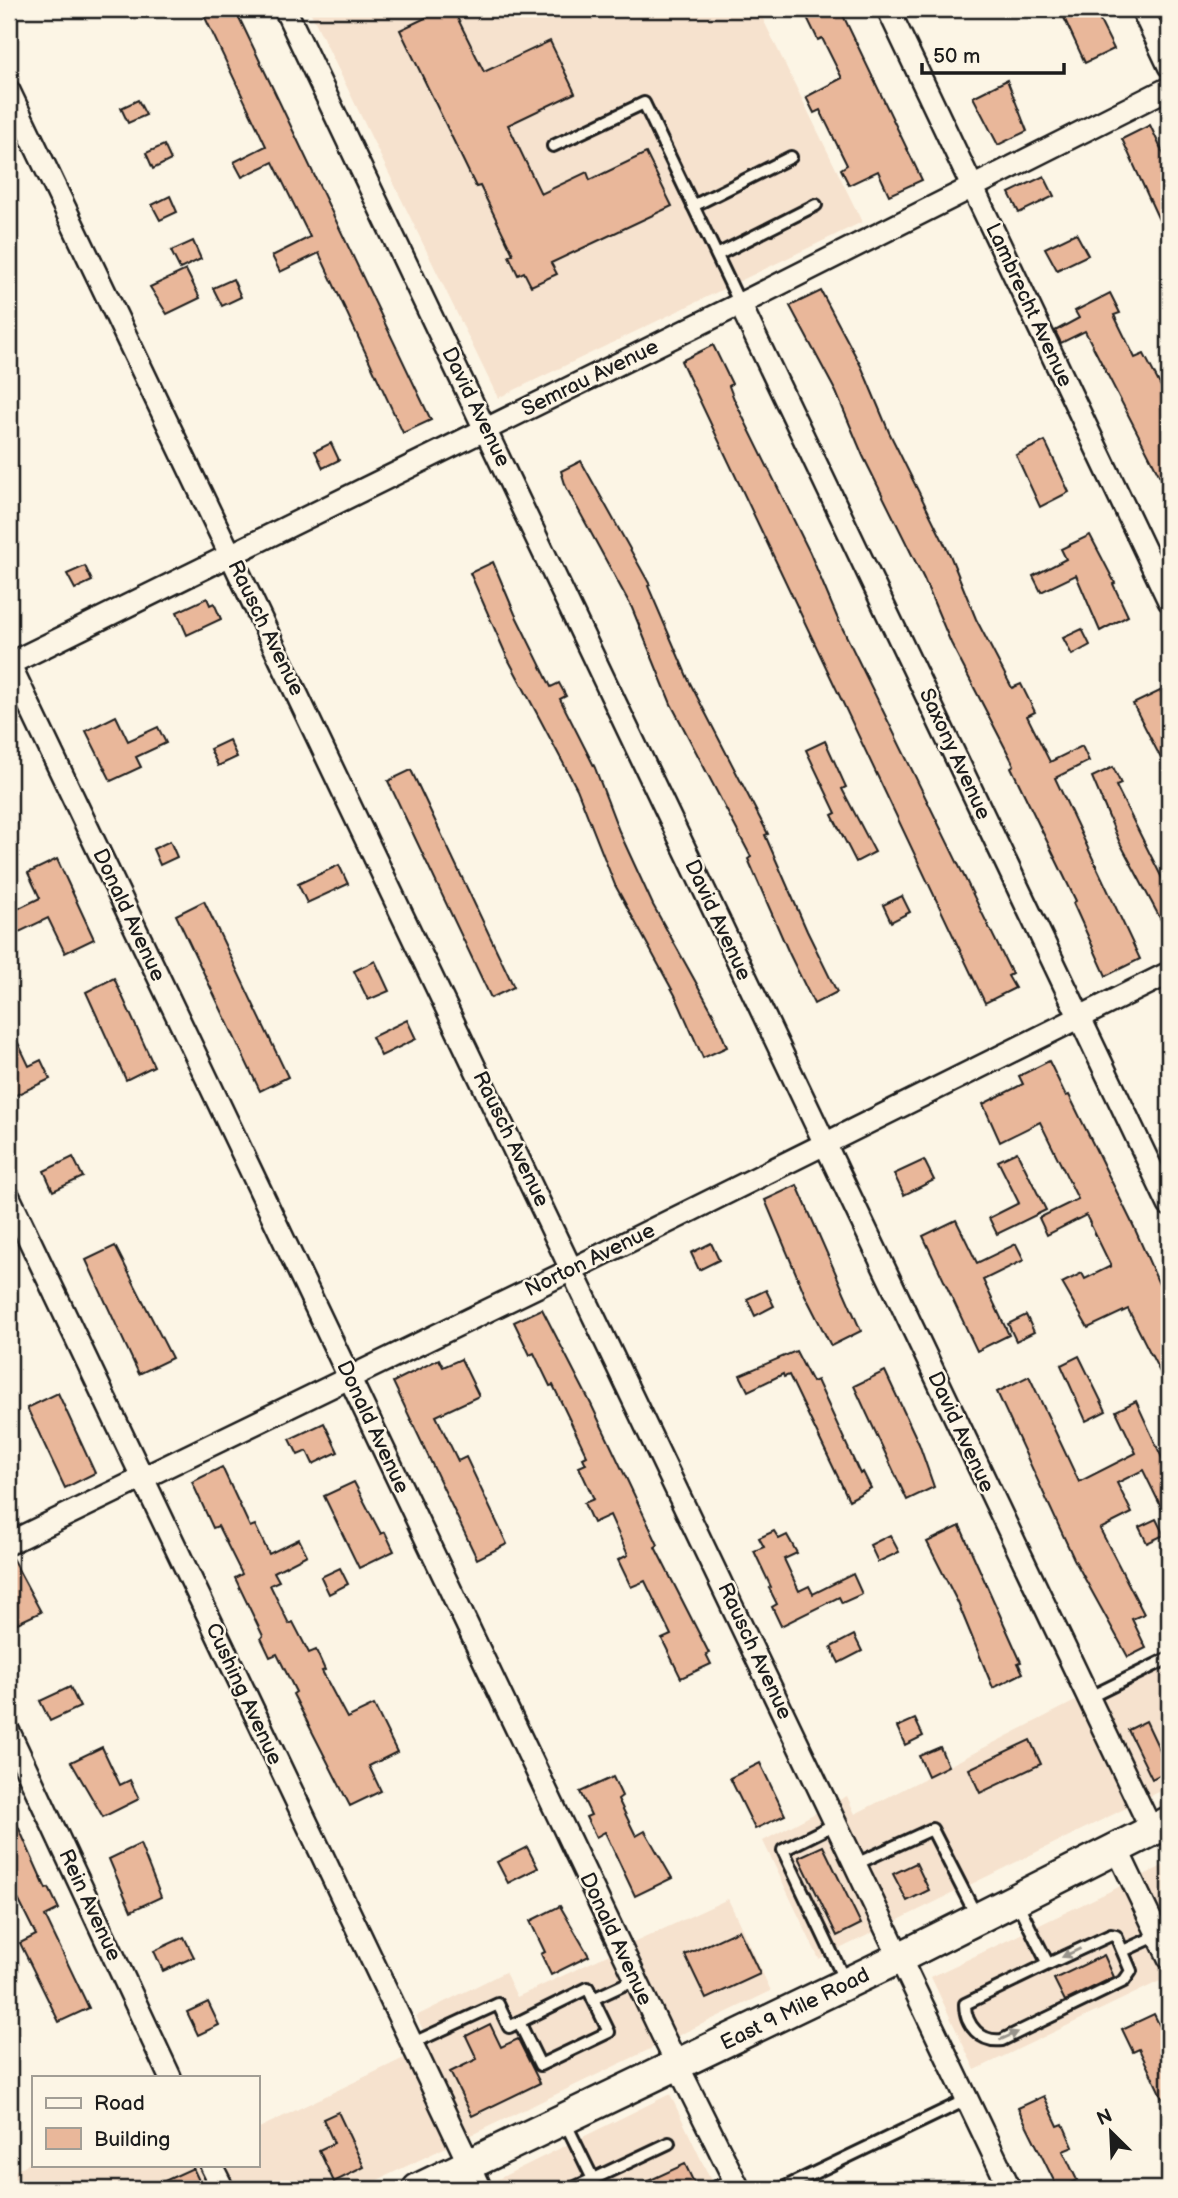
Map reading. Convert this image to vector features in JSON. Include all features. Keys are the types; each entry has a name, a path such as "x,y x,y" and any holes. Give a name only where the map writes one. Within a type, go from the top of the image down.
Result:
{"main road":[{"name":"East 9 Mile Road","path":"418,2189 474,2177 564,2118 679,2066 901,1958 1161,1827"}],"street":[{"name":"David Avenue","path":"285,9 1088,1698 1161,1827"},
{"name":"Lambrecht Avenue","path":"888,9 1169,601"},
{"path":"1142,9 1169,66"},
{"name":"Semrau Avenue","path":"9,664 740,304 1169,88"},
{"name":"Rausch Avenue","path":"9,91 1010,2189"},
{"name":"Saxony Avenue","path":"740,304 1169,1205"},
{"name":"Donald Avenue","path":"9,664 736,2184"},
{"name":"Norton Avenue","path":"9,1543 573,1269 1169,973"},
{"name":"Cushing Avenue","path":"9,1197 474,2177"},
{"name":"Rein Avenue","path":"9,1732 170,2076"},
{"path":"1117,1849 1169,1958"},
{"path":"212,2166 223,2189"}],"lane":[{"path":"554,146 644,103 740,304"},
{"path":"693,206 792,156"},
{"path":"717,255 816,205"},
{"path":"1088,1698 1169,1658"},
{"path":"837,1823 783,1850 846,1984"},
{"path":"856,1864 932,1829 978,1919"},
{"path":"1016,1900 1048,1964"},
{"path":"1111,1935 1116,1936 1124,1951 1131,1971 1124,1981 1002,2040 986,2040 974,2029 965,2004 1111,1935"},
{"path":"1124,1951 1158,1935"},
{"path":"593,1999 636,1979"},
{"path":"411,2044 498,2004 509,2027 519,2022 588,1988 609,2032 540,2065 519,2022"},
{"path":"781,2189 966,2099"},
{"path":"564,2118 593,2179"},
{"path":"571,2189 670,2143"},
{"path":"712,2189 736,2184"}],"shaded area":[{"path":"309,9 758,9 862,222 498,398"},
{"path":"1169,1653 1169,1787 819,1959 763,1841 847,1796 855,1814"},
{"path":"1169,1863 1169,1998 1160,1981 975,2070 931,1977"},
{"path":"728,1899 771,1991 359,2189 9,2189 9,2174 32,2162 32,2166 259,2166 259,2128 431,2045 416,2016 505,1972 517,1997"},
{"path":"670,2094 715,2189 478,2189"}],"building":[{"path":"201,9 235,9 431,420 403,433 319,253 280,272 272,256 310,237 273,162 242,177 234,162 266,146"},
{"path":"444,9 453,9 484,72 550,41 575,93 508,125 541,194 587,172 590,180 646,153 672,206 551,263 557,274 531,286 524,272 518,275 509,256 513,254 480,186 476,187 400,30"},
{"path":"803,9 840,9 922,180 889,195 878,171 849,185 841,169 847,165 820,110 814,113 806,97 842,78 822,38 818,40"},
{"path":"1060,9 1094,9 1114,49 1085,63"},
{"path":"1007,80 1027,131 998,145 973,97"},
{"path":"138,100 146,115 128,123 121,108"},
{"path":"1150,125 1169,166 1169,214 1159,220 1122,139"},
{"path":"164,145 171,160 153,169 146,153"},
{"path":"1044,176 1054,196 1019,213 1009,193"},
{"path":"170,196 177,212 160,220 152,205"},
{"path":"1076,233 1088,255 1057,270 1045,248"},
{"path":"193,241 201,259 180,269 171,251"},
{"path":"186,270 200,298 167,314 150,287"},
{"path":"233,279 241,297 222,306 213,288"},
{"path":"821,291 862,368 889,432 950,555 976,619 1012,688 1021,684 1035,712 1027,716 1050,762 1082,746 1089,761 1055,778 1140,959 1106,976 1073,903 1076,901 1011,767 1014,765 951,643 924,579 863,456 836,392 790,306"},
{"path":"1110,293 1120,313 1114,315 1135,358 1144,354 1169,402 1169,494 1085,331 1061,343 1055,331 1079,318 1075,311"},
{"path":"713,345 732,384 729,386 734,399 810,553 837,617 1012,974 1008,976 1015,988 985,1003 681,361"},
{"path":"1045,441 1069,492 1040,507 1016,455"},
{"path":"331,443 339,460 323,468 315,451"},
{"path":"581,461 650,585 648,586 689,681 768,834 765,835 837,992 814,1004 748,859 751,857 671,704 632,608 566,487 561,471"},
{"path":"1090,535 1115,583 1113,584 1128,616 1100,631 1076,575 1041,592 1033,576 1066,559 1061,549"},
{"path":"493,562 551,687 559,683 566,696 560,699 595,768 619,831 653,905 714,1015 727,1047 703,1058 675,995 615,885 577,789 507,657 470,573"},
{"path":"85,566 92,581 75,589 67,574"},
{"path":"207,598 210,605 214,603 221,619 187,635 177,612"},
{"path":"1082,629 1090,645 1072,655 1063,638"},
{"path":"1162,690 1169,704 1169,774 1133,704"},
{"path":"116,716 128,741 158,727 166,743 136,757 141,767 111,781 86,731"},
{"path":"229,740 237,757 218,766 210,749"},
{"path":"825,741 846,787 842,789 875,852 856,862 832,815 836,813 806,750"},
{"path":"1113,767 1121,784 1116,786 1169,892 1169,935 1119,841 1092,777"},
{"path":"411,770 514,987 491,998 388,781"},
{"path":"170,841 177,857 160,865 153,849"},
{"path":"57,859 94,939 65,953 48,918 13,935 9,925 9,913 40,898 28,873"},
{"path":"339,865 348,884 307,903 298,884"},
{"path":"902,896 910,912 891,922 883,905"},
{"path":"204,901 288,1077 260,1091 176,915"},
{"path":"375,961 389,991 368,1000 354,971"},
{"path":"114,978 154,1066 126,1080 86,992"},
{"path":"407,1020 416,1039 381,1056 372,1037"},
{"path":"9,1024 29,1066 41,1060 50,1079 14,1096 9,1084"},
{"path":"1049,1061 1066,1096 1069,1095 1134,1227 1169,1307 1169,1390 1128,1309 1088,1328 1062,1283 1082,1273 1085,1279 1111,1266 1086,1215 1047,1235 1039,1218 1078,1199 1040,1122 1000,1142 983,1104 1023,1084 1019,1076"},
{"path":"1017,1152 1046,1210 997,1234 989,1218 1019,1203 998,1161"},
{"path":"73,1157 83,1177 53,1191 44,1171"},
{"path":"924,1160 934,1180 904,1195 894,1174"},
{"path":"797,1185 861,1331 831,1346 805,1295 765,1200"},
{"path":"956,1220 977,1263 1016,1244 1024,1260 983,1280 1009,1335 977,1351 923,1236"},
{"path":"711,1243 719,1260 699,1270 691,1253"},
{"path":"115,1246 172,1358 139,1374 86,1260"},
{"path":"766,1290 774,1306 755,1316 747,1299"},
{"path":"542,1309 591,1404 658,1545 655,1547 709,1653 706,1654 711,1664 681,1678 662,1639 671,1635 645,1581 631,1587 618,1560 628,1555 610,1515 593,1523 584,1503 594,1499 579,1467 586,1464 583,1458 587,1456 553,1385 550,1386 534,1353 530,1355 514,1322"},
{"path":"1026,1315 1034,1332 1016,1341 1008,1324"},
{"path":"796,1351 812,1382 817,1380 860,1474 863,1472 871,1488 849,1500 789,1375 784,1377 783,1374 748,1391 740,1375"},
{"path":"1079,1356 1106,1411 1086,1421 1061,1365"},
{"path":"439,1359 443,1367 461,1359 479,1396 436,1416 458,1461 466,1457 507,1544 477,1559 393,1382"},
{"path":"885,1371 919,1444 934,1487 907,1500 854,1386"},
{"path":"1029,1376 1079,1482 1136,1453 1116,1411 1136,1401 1169,1473 1169,1523 1143,1470 1117,1483 1132,1513 1100,1529 1144,1614 1132,1619 1146,1648 1128,1657 1074,1559 997,1392"},
{"path":"58,1393 95,1473 65,1488 27,1408"},
{"path":"324,1423 338,1452 313,1464 307,1451 298,1455 290,1439"},
{"path":"222,1467 250,1527 255,1525 269,1554 299,1539 307,1555 274,1572 279,1581 270,1585 289,1624 293,1622 309,1653 316,1650 325,1670 322,1671 347,1718 374,1705 397,1752 369,1766 381,1791 350,1806 293,1694 296,1692 277,1654 270,1657 261,1638 263,1636 235,1578 242,1574 218,1526 213,1528 192,1482"},
{"path":"354,1482 381,1534 385,1532 394,1551 359,1568 324,1496"},
{"path":"1156,1519 1164,1535 1147,1543 1139,1527"},
{"path":"960,1526 1021,1662 1018,1663 1023,1673 993,1688 958,1603 927,1542"},
{"path":"774,1531 779,1539 787,1535 797,1553 784,1559 799,1591 809,1586 813,1594 853,1574 862,1594 842,1603 839,1597 781,1626 772,1607 777,1604 769,1588 771,1587 754,1551 764,1547 759,1538"},
{"path":"890,1535 899,1552 878,1562 870,1545"},
{"path":"9,1556 41,1612 9,1627"},
{"path":"340,1568 348,1584 329,1594 321,1577"},
{"path":"854,1635 862,1651 839,1663 831,1647"},
{"path":"70,1687 80,1707 50,1721 40,1701"},
{"path":"915,1719 923,1736 905,1745 897,1727"},
{"path":"1146,1721 1169,1770 1152,1779 1128,1730"},
{"path":"1030,1740 1041,1764 980,1793 969,1769"},
{"path":"102,1747 120,1785 130,1780 139,1799 103,1817 71,1762"},
{"path":"940,1747 948,1766 928,1776 919,1756"},
{"path":"760,1763 785,1815 755,1829 730,1778"},
{"path":"613,1777 622,1796 618,1799 636,1836 645,1831 672,1878 635,1896 605,1832 596,1837 586,1817 591,1815 580,1792"},
{"path":"9,1806 46,1889 49,1888 59,1909 45,1916 89,2008 59,2022 20,1943 36,1935 14,1891 9,1894"},
{"path":"140,1844 161,1897 131,1911 109,1859"},
{"path":"823,1846 861,1924 837,1936 799,1857"},
{"path":"527,1847 538,1868 508,1883 497,1862"},
{"path":"916,1863 929,1890 907,1901 893,1874"},
{"path":"560,1906 589,1956 551,1975 541,1954 545,1952 530,1921"},
{"path":"739,1930 760,1974 706,1999 685,1955"},
{"path":"184,1937 194,1957 163,1971 154,1951"},
{"path":"1104,1955 1114,1977 1065,2001 1054,1979"},
{"path":"208,2002 219,2025 198,2035 187,2012"},
{"path":"1154,2014 1169,2045 1169,2112 1139,2049 1133,2052 1122,2029"},
{"path":"490,2024 501,2047 518,2039 540,2083 472,2116 450,2072 477,2059 466,2036"},
{"path":"1044,2096 1058,2126 1063,2124 1073,2147 1063,2151 1077,2180 1058,2189 1018,2108"},
{"path":"338,2112 364,2167 334,2182 319,2150 334,2143 323,2119"},
{"path":"685,2164 697,2189 631,2189"},
{"path":"193,2168 203,2189 147,2189"}]}
